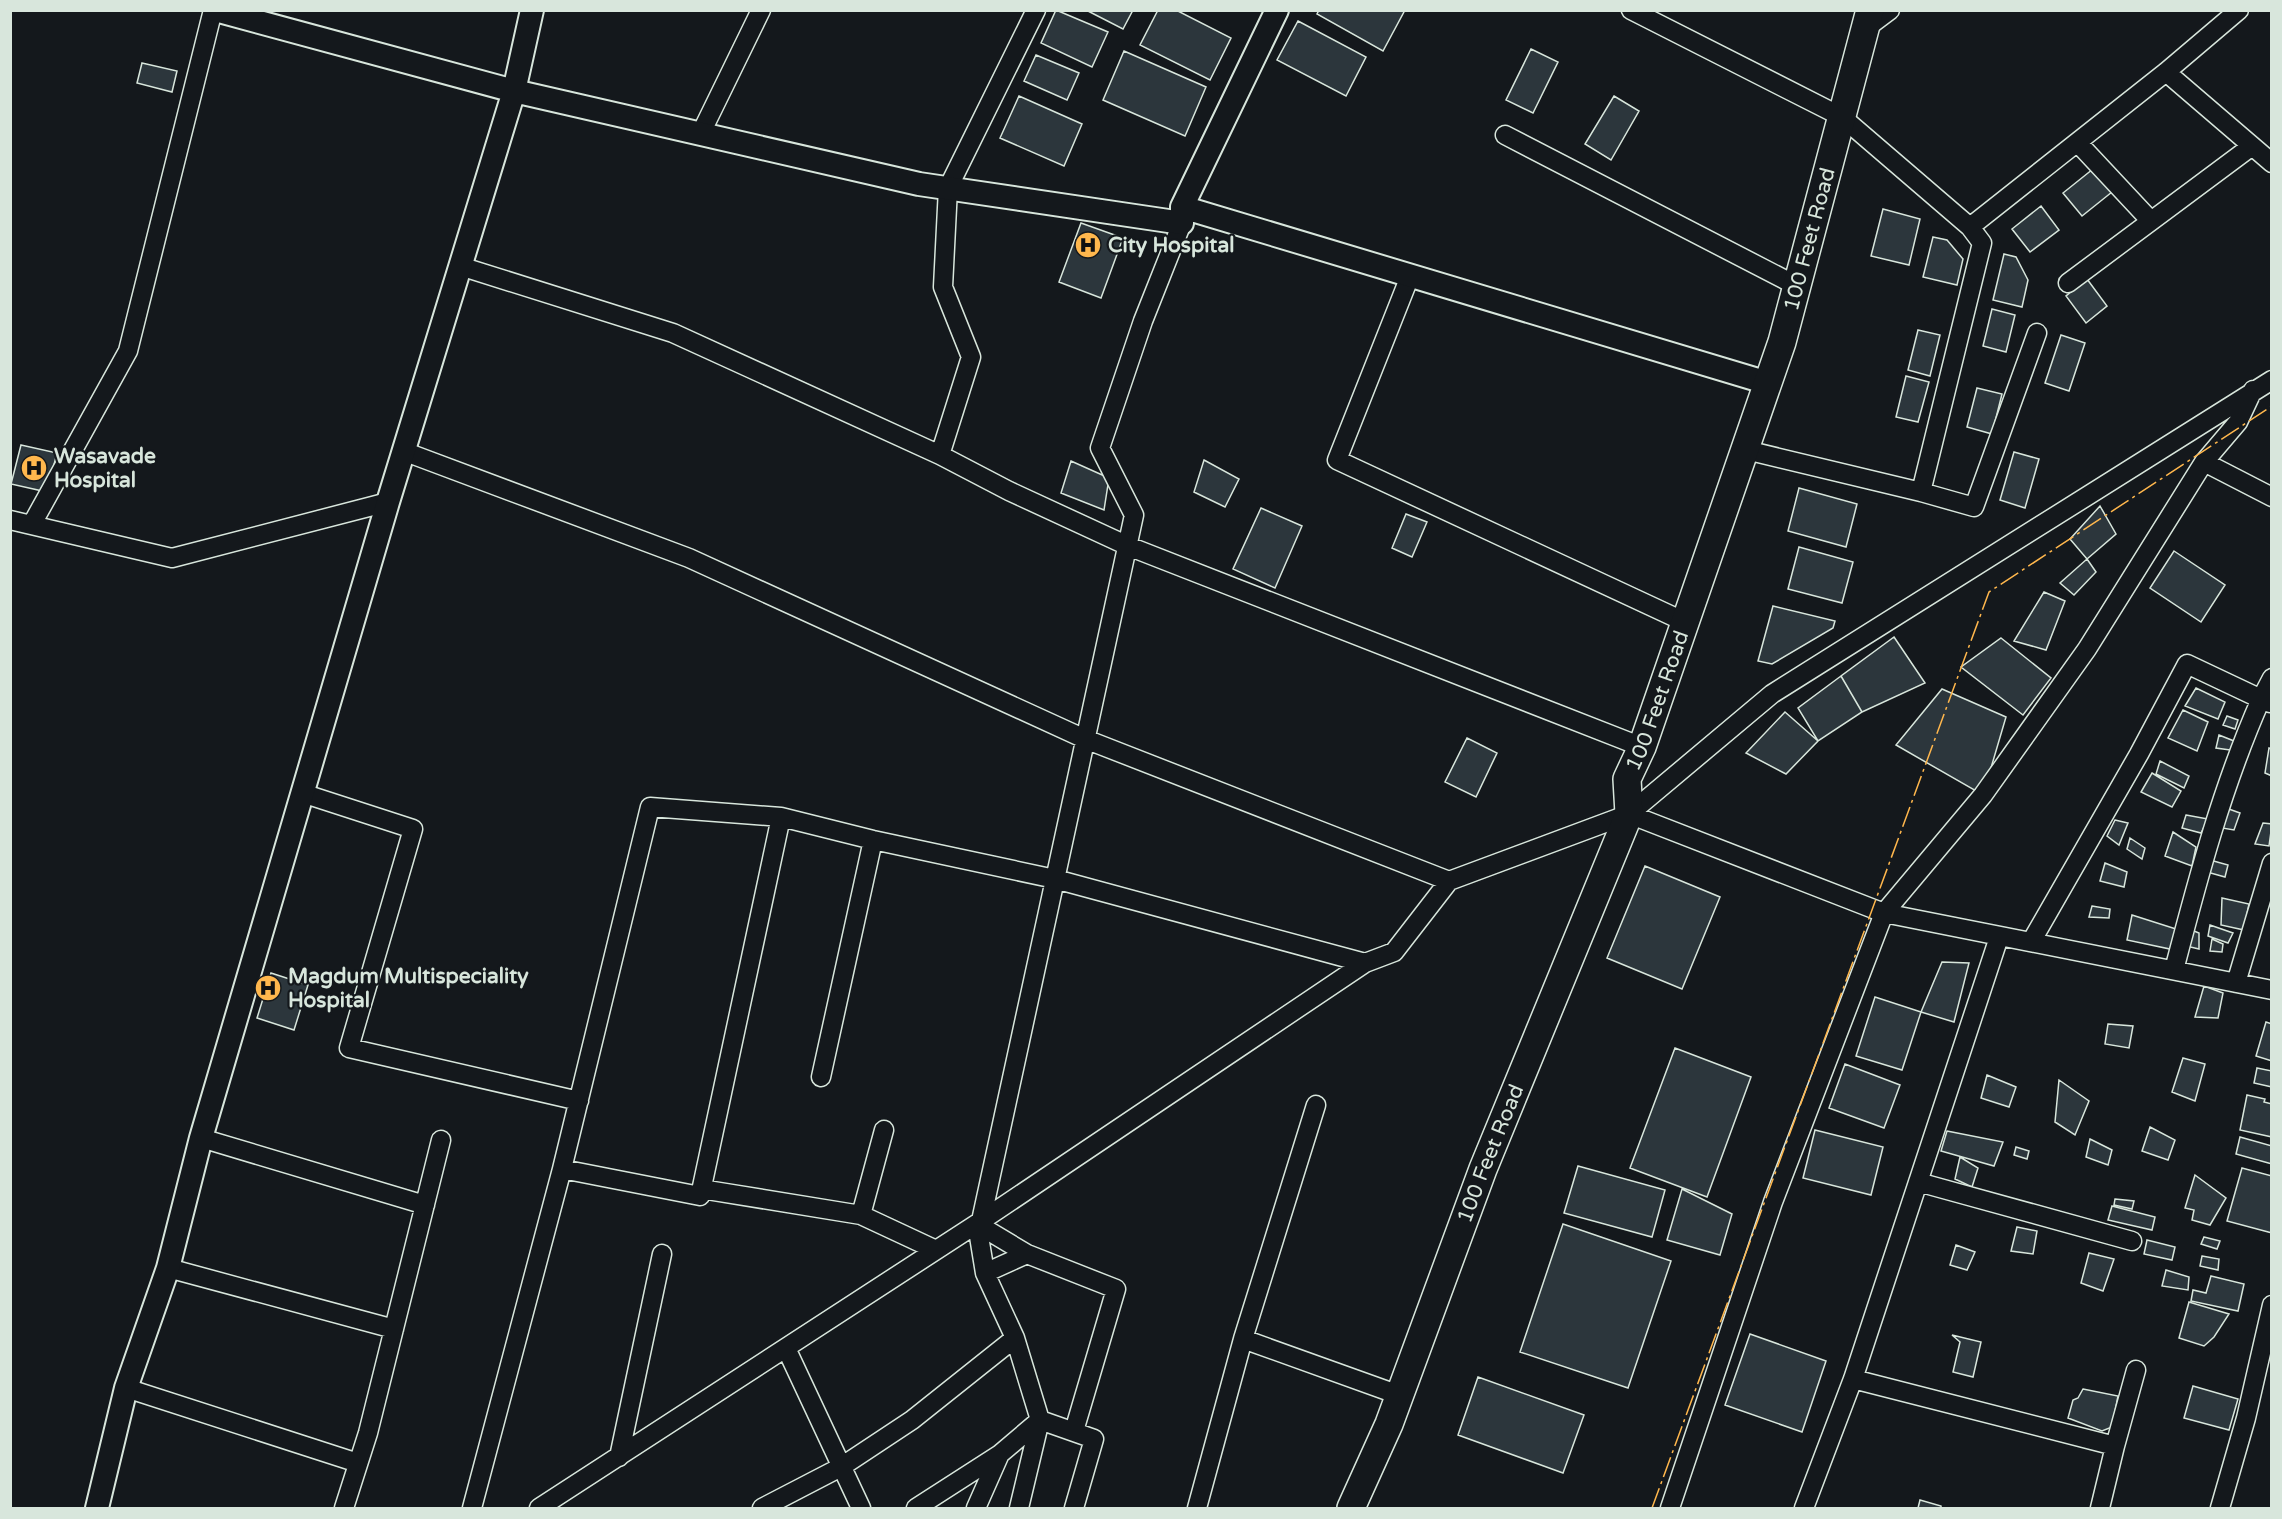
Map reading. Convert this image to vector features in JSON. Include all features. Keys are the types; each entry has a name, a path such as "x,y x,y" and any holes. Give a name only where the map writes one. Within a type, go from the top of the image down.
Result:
{"main road":[{"name":"100 Feet Road","path":"1351,1509 1400,1395 1483,1169 1629,814 1627,779 1642,747 1768,383 1797,286 1868,19"}],"street":[{"path":"32,524 128,351 214,10 514,90 919,184 1182,215 1410,276 1768,383"},
{"path":"97,1509 126,1388 168,1268 201,1138 302,793 403,451 514,90 532,10"},
{"path":"701,133 761,10"},
{"path":"940,455 971,357 943,287 948,188 1036,10"},
{"path":"1019,1509 1040,1420 1015,1338 985,1273 979,1222 1134,515 1100,448 1182,215 1277,10"},
{"path":"1631,10 1842,117 1970,227 1982,243 1922,492"},
{"path":"1868,19 1890,10"},
{"path":"1970,227 2078,143 2239,10"},
{"path":"2166,72 2271,163"},
{"path":"1505,135 1797,286"},
{"path":"2078,143 2150,220"},
{"path":"2068,283 2252,146"},
{"path":"460,266 673,333 940,455 1009,491 1128,546 1642,747"},
{"path":"1410,276 1337,460 1685,622"},
{"path":"1746,450 1922,492 1974,507 2037,333"},
{"path":"544,1507 979,1222 1365,963 1394,952 1449,881 1629,814 1772,694 2271,380"},
{"path":"1670,1509 1773,1202 1884,914 1983,795 2087,649 2204,462 2238,422 2253,390"},
{"path":"403,451 689,558 1085,739 1449,881"},
{"path":"2204,462 2271,497"},
{"path":"10,519 172,558 388,502"},
{"path":"2031,942 2139,754 2187,664 2266,701"},
{"path":"2174,970 2205,848 2238,750 2266,701 2271,678"},
{"path":"302,793 413,830 349,1048 579,1101"},
{"path":"472,1509 562,1169 650,807 781,818 1055,879 1365,963"},
{"path":"1629,814 1884,914 2271,990"},
{"path":"562,1169 700,1196 781,818"},
{"path":"821,1077 873,840"},
{"path":"2236,983 2271,863"},
{"path":"1804,1509 1853,1379 1999,937"},
{"path":"1197,1509 1243,1339 1316,1105"},
{"path":"861,1215 884,1130"},
{"path":"201,1138 425,1205"},
{"path":"344,1509 394,1329 441,1140"},
{"path":"1918,1182 2132,1241"},
{"path":"701,1189 861,1215 936,1250"},
{"path":"979,1222 1027,1254 1116,1289 1074,1431"},
{"path":"619,1456 662,1254"},
{"path":"985,1273 1027,1254"},
{"path":"168,1268 394,1329"},
{"path":"2220,1509 2246,1418 2271,1305"},
{"path":"762,1509 841,1467 912,1420 1015,1338"},
{"path":"1243,1339 1400,1395"},
{"path":"786,1348 861,1509"},
{"path":"2100,1509 2136,1370"},
{"path":"1853,1379 2115,1446"},
{"path":"126,1388 358,1463"},
{"path":"1040,1420 1094,1439 1074,1509"},
{"path":"916,1509 999,1454 1040,1420"},
{"path":"976,1509 999,1454"}],"building":[{"path":"1056,10 1108,32 1092,67 1041,43"},
{"path":"1086,10 1133,10 1123,29"},
{"path":"1158,10 1176,10 1231,38 1210,80 1140,45"},
{"path":"1319,10 1405,10 1383,51 1317,14"},
{"path":"1298,21 1366,57 1346,96 1277,60"},
{"path":"1531,49 1558,62 1533,113 1506,100"},
{"path":"1124,51 1206,87 1185,136 1103,100"},
{"path":"1036,55 1079,73 1067,100 1024,81"},
{"path":"142,63 177,71 172,92 137,83"},
{"path":"1019,96 1082,124 1064,166 1000,138"},
{"path":"1614,96 1639,111 1611,160 1585,144"},
{"path":"2093,169 2112,192 2082,216 2063,193"},
{"path":"2041,206 2059,230 2030,252 2012,229"},
{"path":"1883,209 1920,219 1909,265 1871,256"},
{"path":"1081,223 1123,238 1101,298 1059,282"},
{"path":"1933,237 1947,240 1963,259 1957,285 1923,277"},
{"path":"2004,254 2016,257 2028,280 2022,307 1993,300"},
{"path":"2087,279 2107,306 2086,323 2066,296"},
{"path":"1992,309 2015,315 2006,352 1983,346"},
{"path":"1918,330 1940,335 1930,376 1908,370"},
{"path":"2061,335 2085,343 2069,391 2045,383"},
{"path":"1906,376 1929,382 1918,422 1896,417"},
{"path":"1977,388 2002,394 1992,434 1967,427"},
{"path":"21,445 57,453 47,492 11,484"},
{"path":"2014,452 2039,459 2025,508 2000,500"},
{"path":"1204,460 1239,479 1225,507 1194,492"},
{"path":"1071,461 1109,478 1104,510 1061,493"},
{"path":"1799,488 1857,504 1846,547 1788,531"},
{"path":"2100,506 2116,534 2087,559 2070,539"},
{"path":"1261,508 1302,526 1275,588 1233,569"},
{"path":"1406,514 1427,522 1412,557 1392,548"},
{"path":"1799,547 1853,562 1842,603 1788,589"},
{"path":"2174,551 2225,585 2201,622 2150,588"},
{"path":"2087,559 2096,572 2074,595 2060,583"},
{"path":"2044,592 2065,601 2046,650 2014,641"},
{"path":"1773,606 1835,621 1833,628 1772,664 1758,661"},
{"path":"1894,637 1925,683 1862,712 1841,676"},
{"path":"2001,638 2051,678 2023,715 1961,667"},
{"path":"1841,676 1862,712 1818,741 1798,708"},
{"path":"2196,688 2225,702 2218,719 2185,706"},
{"path":"1942,689 2006,717 1983,795 1896,745"},
{"path":"2183,710 2208,722 2197,751 2168,738"},
{"path":"1785,712 1818,741 1786,774 1746,753"},
{"path":"2227,716 2238,720 2235,729 2223,725"},
{"path":"2219,735 2234,741 2230,750 2216,748"},
{"path":"1467,738 1497,753 1476,797 1445,782"},
{"path":"2269,748 2272,749 2272,776 2265,773"},
{"path":"2160,761 2189,776 2184,788 2156,774"},
{"path":"2152,773 2181,791 2172,807 2141,792"},
{"path":"2226,808 2240,813 2234,830 2222,828"},
{"path":"2186,815 2208,819 2201,833 2182,828"},
{"path":"2115,820 2128,823 2119,845 2107,836"},
{"path":"2263,823 2272,824 2269,846 2255,844"},
{"path":"2173,832 2196,847 2192,866 2165,856"},
{"path":"2130,838 2145,848 2142,859 2127,849"},
{"path":"2210,860 2228,865 2225,877 2207,872"},
{"path":"2105,863 2127,872 2124,887 2100,881"},
{"path":"1645,866 1720,897 1682,989 1607,958"},
{"path":"2222,898 2249,904 2244,930 2221,925"},
{"path":"2092,906 2110,909 2109,918 2089,917"},
{"path":"2132,915 2176,929 2170,949 2127,940"},
{"path":"2210,925 2233,933 2228,943 2208,936"},
{"path":"2189,929 2199,933 2199,949 2186,946"},
{"path":"2212,939 2223,944 2222,952 2210,951"},
{"path":"1942,962 1969,963 1954,1022 1921,1012"},
{"path":"271,973 308,985 294,1030 257,1018"},
{"path":"2204,986 2223,993 2218,1018 2195,1017"},
{"path":"1875,997 1921,1012 1902,1070 1856,1056"},
{"path":"2266,1022 2272,1024 2272,1061 2256,1056"},
{"path":"2108,1024 2133,1026 2129,1048 2105,1044"},
{"path":"1675,1048 1751,1077 1707,1197 1630,1168"},
{"path":"2183,1058 2205,1064 2195,1101 2172,1092"},
{"path":"1845,1064 1900,1085 1884,1128 1829,1108"},
{"path":"2257,1068 2272,1071 2272,1087 2254,1083"},
{"path":"1987,1075 2016,1087 2009,1107 1981,1098"},
{"path":"2059,1080 2089,1101 2075,1135 2055,1122"},
{"path":"2247,1095 2265,1099 2264,1102 2272,1104 2272,1137 2240,1130"},
{"path":"2150,1127 2175,1140 2168,1160 2142,1151"},
{"path":"1815,1130 1883,1147 1871,1195 1803,1178"},
{"path":"1947,1131 2003,1142 1994,1166 1941,1151"},
{"path":"2240,1137 2272,1146 2272,1164 2236,1154"},
{"path":"2090,1139 2112,1150 2108,1165 2086,1157"},
{"path":"2016,1147 2029,1151 2027,1159 2014,1155"},
{"path":"1960,1157 1978,1168 1972,1187 1955,1179"},
{"path":"1578,1166 1665,1190 1652,1237 1564,1213"},
{"path":"2242,1168 2272,1176 2272,1233 2227,1221"},
{"path":"2195,1175 2226,1198 2210,1225 2192,1220 2194,1210 2185,1208"},
{"path":"1682,1189 1732,1214 1720,1255 1667,1240"},
{"path":"2115,1199 2134,1201 2132,1209 2114,1205"},
{"path":"2112,1206 2155,1217 2152,1230 2108,1220"},
{"path":"1563,1224 1671,1261 1628,1388 1520,1352"},
{"path":"2017,1227 2037,1231 2033,1254 2011,1251"},
{"path":"2204,1237 2220,1241 2217,1249 2201,1244"},
{"path":"2147,1240 2175,1247 2172,1260 2144,1254"},
{"path":"1956,1245 1975,1252 1967,1270 1950,1265"},
{"path":"2089,1253 2114,1259 2103,1291 2081,1283"},
{"path":"2202,1256 2219,1259 2218,1270 2200,1266"},
{"path":"2166,1270 2189,1277 2188,1290 2162,1286"},
{"path":"2211,1276 2244,1284 2238,1311 2191,1301 2193,1290 2206,1293"},
{"path":"2189,1302 2229,1314 2214,1337 2204,1346 2179,1338"},
{"path":"1750,1334 1826,1361 1802,1432 1725,1405"},
{"path":"1952,1335 1981,1342 1973,1377 1953,1372 1960,1342"},
{"path":"1478,1377 1584,1415 1563,1473 1458,1435"},
{"path":"2193,1386 2238,1399 2229,1430 2184,1418"},
{"path":"2083,1389 2118,1396 2112,1427 2102,1431 2068,1418 2073,1400 2078,1398"},
{"path":"1920,1500 1941,1506 1941,1508 1918,1508"}],"power":[{"path":"1652,1508 1989,592 2272,406"}],"place":[{"name":"City Hospital","path":"1088,245"},
{"name":"Wasavade Hospital","path":"34,468"},
{"name":"Magdum Multispeciality Hospital","path":"268,988"}]}
